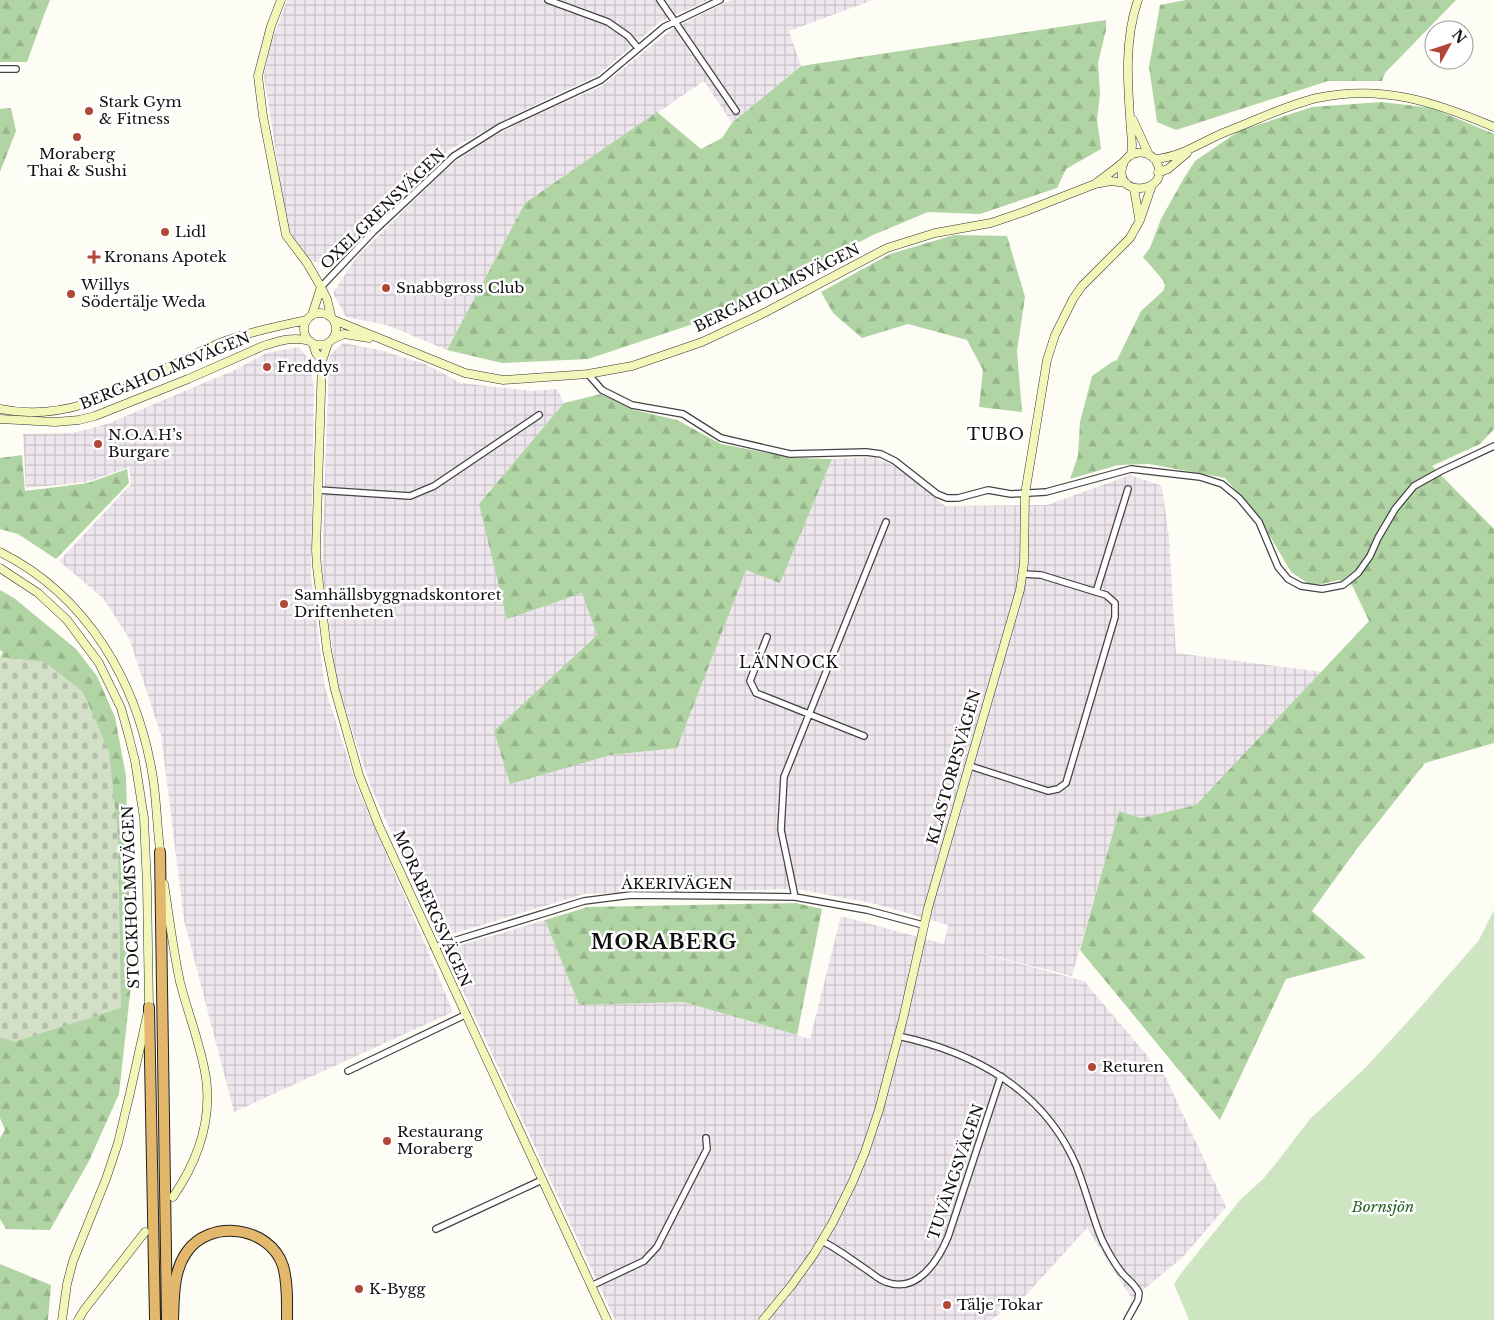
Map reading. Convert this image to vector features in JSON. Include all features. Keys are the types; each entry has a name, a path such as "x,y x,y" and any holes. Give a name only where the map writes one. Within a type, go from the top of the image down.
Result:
{"highway":[{"path":"160,852 167,1320"},
{"path":"149,1007 155,1320"},
{"path":"173,1320 176,1283 184,1255 190,1247 208,1235 220,1231 234,1230 259,1238 270,1246 278,1256 283,1266 287,1320"}],"main road":[{"path":"281,0 258,76 262,116 286,235 307,263 321,287 337,330 330,341 318,345 312,342 305,333 321,287"},
{"path":"1138,0 1133,15 1129,44 1131,155 1138,152 1151,157 1165,158 1194,147 1219,134 1300,103 1334,96 1366,93 1405,96 1445,108 1494,127"},
{"path":"1124,162 1122,173 1126,183 1134,188 1142,189 1152,185 1156,180 1158,166 1151,157 1130,112"},
{"path":"1158,173 1168,169 1194,147"},
{"name":"BERGAHOLMSVÄGEN","path":"1095,184 1131,155"},
{"name":"BERGAHOLMSVÄGEN","path":"333,318 381,340 465,373 503,380 588,374 632,366 702,342 887,248 935,233 991,223 1095,184 1111,181 1126,183"},
{"name":"KLASTORPSVÄGEN","path":"763,1320 791,1286 822,1241 853,1181 879,1110 923,925 1020,590 1023,574 1025,494 1047,360 1055,336 1073,299 1082,286 1130,238 1140,220 1152,185"},
{"path":"1134,188 1140,220"},
{"path":"310,318 324,313 333,318"},
{"name":"BERGAHOLMSVÄGEN","path":"0,409 48,412 94,402 225,341 256,331 310,318"},
{"name":"BERGAHOLMSVÄGEN","path":"330,341 344,334 381,340"},
{"name":"BERGAHOLMSVÄGEN","path":"0,419 55,422 87,418 188,379 263,346 281,340 296,338 312,342"},
{"name":"MORABERGSVÄGEN","path":"330,341 322,361 316,550 327,650 334,690 366,793 465,1015 606,1319"},
{"name":"MORABERGSVÄGEN","path":"312,342 316,353 322,361"},
{"name":"STOCKHOLMSVÄGEN","path":"0,552 40,577 74,606 98,636 119,669 134,704 147,752 153,778 160,852 176,959 206,1079 207,1104 204,1133 196,1157 184,1181 173,1197"},
{"name":"STOCKHOLMSVÄGEN","path":"0,568 38,593 67,620 99,663 121,708 135,761 144,818 149,1007 122,1127 106,1179 73,1261 67,1284 62,1320"},
{"path":"78,1320 145,1232"}],"street":[{"path":"548,0 608,22 628,36 638,48"},
{"path":"660,0 736,111"},
{"name":"OXELGRENSVÄGEN","path":"321,287 374,231 454,156 500,128 601,80 664,27 720,0"},
{"path":"0,70 16,70"},
{"path":"588,374 602,390 632,405 683,414 721,438 790,454 866,452 881,454 896,461 937,494 947,498 958,498 988,490 1011,494 1046,492 1131,469 1200,477 1222,484 1239,498 1259,522 1278,567 1288,579 1301,586 1322,589 1343,585 1358,573 1370,556 1395,509 1414,486 1494,446"},
{"path":"318,490 410,496 434,486 539,414"},
{"path":"1096,592 1128,489"},
{"path":"795,897 781,830 784,777 886,522"},
{"path":"970,766 1048,791 1058,789 1066,783 1115,617 1115,603 1106,595 1041,575 1023,574"},
{"path":"768,637 750,681 756,693 864,736"},
{"name":"ÅKERIVÄGEN","path":"434,947 584,901 631,895 795,897 867,910 923,925"},
{"path":"348,1071 465,1015"},
{"path":"898,1036 942,1048 988,1068 1014,1084 1037,1105 1061,1136 1076,1165 1107,1250 1139,1293 1138,1300 1127,1320"},
{"name":"TUVÄNGSVÄGEN","path":"822,1241 886,1282 900,1285 908,1284 920,1277 934,1263 948,1237 1002,1076"},
{"path":"591,1286 644,1262 657,1246 707,1149 706,1138"},
{"path":"436,1229 542,1180"}],"shaded area":[{"path":"287,0 709,0 661,21 598,75 522,111 449,150 388,206 331,265 310,261 288,230 264,76 271,44"},
{"path":"731,0 873,0 789,31 801,66 732,123 704,81 525,203 447,350 387,325 346,317 333,293 356,258 443,172 460,158 494,136 529,118 602,86 672,29"},
{"path":"343,343 380,350 425,364 461,383 533,391 557,389 564,403 479,504 582,593 597,635 495,731 510,783 611,755 677,748 746,569 780,583 832,459 873,457 899,468 945,506 1047,505 1130,475 1162,486 1169,538 1176,653 1323,672 1196,805 1141,818 1119,811 1072,976 953,946 1084,981 1166,1078 1226,1207 1183,1257 1132,1299 1087,1228 1027,1294 991,1320 615,1320 444,950 545,920 579,1005 684,1002 810,1039 841,916 944,944 948,925 876,904 797,889 584,894 439,938 370,785 337,683 322,569 329,356"},
{"path":"299,347 310,361 314,390 311,576 325,688 357,787 453,1012 234,1112 184,920 161,735 129,638 103,598 59,561 131,484 129,467 87,482 26,488 23,434 73,433 107,424 237,369 266,353"}],"green space":[{"path":"0,0 50,0 27,62 0,62"},
{"path":"1186,0 1456,0 1437,20 1424,20 1424,33 1385,73 1382,81 1328,81 1176,130 1157,122 1149,67 1160,5"},
{"path":"1106,20 1106,30 1098,63 1100,94 1097,120 1101,149 1066,169 1057,188 980,214 928,212 873,235 714,317 588,359 502,363 447,350 525,203 657,112 701,149 722,138 732,123 801,66"},
{"path":"1382,102 1432,108 1494,134 1494,429 1480,444 1432,466 1494,529 1494,743 1425,763 1356,850 1312,911 1366,958 1286,979 1220,1120 1080,950 1119,811 1141,818 1196,805 1369,621 1352,585 1339,580 1312,586 1291,572 1258,516 1225,478 1149,464 1118,465 1070,479 1078,456 1080,422 1092,376 1117,360 1141,311 1163,291 1165,286 1163,280 1143,257 1150,248 1161,219 1195,161 1239,131 1312,107"},
{"path":"11,108 16,131 0,172 0,109"},
{"path":"954,235 1007,236 1025,297 1017,351 1022,412 979,407 983,370 967,340 908,324 862,338 833,313 821,292 890,254"},
{"path":"601,394 634,410 677,420 721,444 793,458 832,459 780,583 746,570 677,748 611,755 510,784 494,731 597,635 582,593 507,619 479,504 564,403"},
{"path":"22,455 25,491 88,483 127,469 129,483 56,559 18,534 0,529 0,458"},
{"path":"0,590 14,598 76,649 97,676 115,717 126,776 131,985 119,1094 89,1161 50,1230 6,1229 0,1219 0,1138 5,1130 0,1118 0,658 3,652 0,650"},
{"path":"0,657 45,662 83,692 109,751 118,835 121,1008 14,1042 0,1037"},
{"path":"796,903 822,909 797,1035 684,1002 579,1005 545,920 588,907"},
{"name":"Bornsjön","path":"1494,910 1494,1320 1189,1320 1174,1284 1182,1272 1240,1200 1263,1179 1310,1119 1365,1068 1479,940"},
{"path":"0,1264 51,1285 48,1320 0,1320"}],"place":[{"name":"Stark Gym & Fitness","path":"89,111"},
{"name":"Moraberg Thai & Sushi","path":"77,137"},
{"name":"Lidl","path":"165,232"},
{"name":"Kronans Apotek","path":"94,257"},
{"name":"Snabbgross Club","path":"386,288"},
{"name":"Willys Södertälje Weda","path":"71,294"},
{"name":"Freddys","path":"267,367"},
{"name":"N.O.A.H’s Burgare","path":"98,444"},
{"name":"Samhällsbyggnadskontoret Driftenheten","path":"284,604"},
{"name":"Returen","path":"1092,1067"},
{"name":"Restaurang Moraberg","path":"387,1141"},
{"name":"K-Bygg","path":"359,1289"},
{"name":"Tälje Tokar","path":"947,1305"}],"district":[{"name":"TUBO","path":"996,434"},
{"name":"LÄNNOCK","path":"789,662"},
{"name":"MORABERG","path":"664,942"}]}
